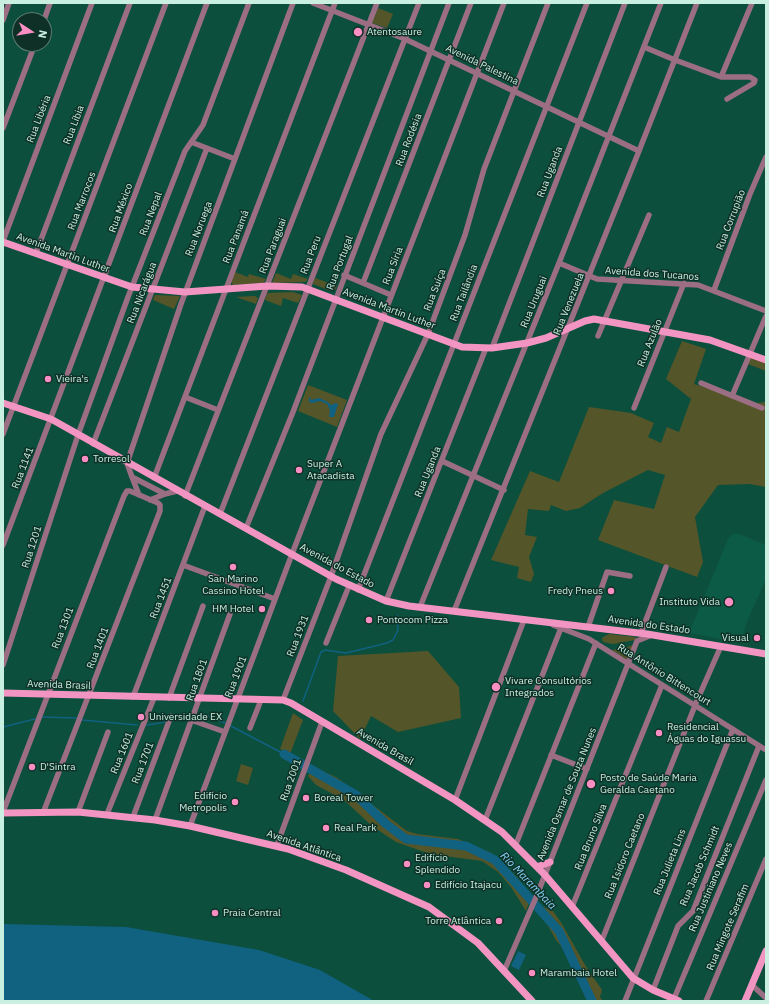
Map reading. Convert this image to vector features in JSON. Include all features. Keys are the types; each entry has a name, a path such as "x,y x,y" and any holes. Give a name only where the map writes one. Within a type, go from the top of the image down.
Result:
{"main road":[{"name":"Avenida Martin Luther","path":"3,241 132,287 185,292 267,286 308,288 462,346 489,348 527,343 546,338 589,319 605,320 710,340 766,360"},
{"name":"Avenida do Estado","path":"3,403 51,419 185,496 246,528 331,577 386,602 524,620 641,633 766,654"},
{"name":"Avenida Brasil","path":"3,693 154,698 283,700 291,702 322,722 455,800 485,820 516,844 602,940 633,978 653,990 675,1000"},
{"name":"Avenida Atlântica","path":"3,813 78,812 133,817 190,826 277,845 346,870 429,907 478,943 532,1001"},
{"path":"537,866 550,862"},
{"path":"745,1001 765,956"}],"street":[{"path":"3,20 9,3"},
{"name":"Rua Libéria","path":"3,241 92,3"},
{"name":"Rua Líbia","path":"36,253 130,3"},
{"name":"Rua Marrocos","path":"3,434 166,3"},
{"name":"Rua México","path":"51,419 207,3"},
{"name":"Rua Nepal","path":"78,435 132,287 185,151 203,125 249,3"},
{"name":"Rua Noruega","path":"127,463 185,292 294,3"},
{"name":"Avenida Palestina","path":"313,3 369,24 430,50 640,152"},
{"name":"Rua Panamá","path":"154,478 335,3"},
{"name":"Rua Paraguai","path":"185,496 377,3"},
{"name":"Rua Peru","path":"220,514 419,3"},
{"name":"Rua Portugal","path":"246,528 449,3"},
{"name":"Rua Rodésia","path":"363,283 471,3"},
{"name":"Rua Síria","path":"291,555 504,3"},
{"name":"Rua Suíça","path":"331,577 381,434 428,334 465,234 481,177 548,3"},
{"name":"Rua Tailândia","path":"358,590 587,3"},
{"name":"Rua Uganda","path":"386,602 489,348 625,3"},
{"name":"Rua Uruguai","path":"420,607 559,263 661,3"},
{"name":"Rua Venezuela","path":"454,610 640,152 697,3"},
{"path":"722,77 752,3"},
{"path":"644,47 722,77 750,77 755,80 754,83 727,99"},
{"path":"3,128 32,52"},
{"path":"191,142 235,159"},
{"name":"Rua Nicarágua","path":"93,444 207,148"},
{"name":"Rua Corrupião","path":"714,290 750,194 766,157"},
{"path":"598,336 649,215"},
{"name":"Avenida dos Tucanos","path":"559,263 590,276 621,281 684,283 714,290 766,311"},
{"path":"344,275 392,294"},
{"name":"Rua Azulão","path":"634,408 684,283"},
{"path":"732,396 766,316"},
{"path":"701,383 762,408"},
{"path":"185,397 218,410"},
{"name":"Rua 1141","path":"3,545 51,419"},
{"name":"Rua 1201","path":"3,665 78,435"},
{"path":"442,461 504,490"},
{"path":"127,463 139,495 150,500 164,494 177,491"},
{"path":"132,477 164,494"},
{"name":"Rua 1301","path":"3,813 125,492 130,491 139,495"},
{"name":"Rua 1401","path":"43,813 160,512 160,505 150,500"},
{"name":"Rua 1451","path":"133,697 205,506"},
{"name":"Rua 1901","path":"190,826 291,555"},
{"path":"183,565 275,599"},
{"path":"641,633 666,567"},
{"path":"588,627 607,572 630,576"},
{"name":"Rua 1931","path":"283,700 331,577"},
{"path":"326,644 349,586"},
{"path":"169,698 203,606"},
{"name":"Rua 1801","path":"155,820 230,614"},
{"path":"455,800 524,620"},
{"name":"Rua Antônio Bittencourt","path":"548,622 596,643 766,750"},
{"path":"485,820 561,628"},
{"name":"Avenida Osmar de Souza Nunes","path":"504,970 537,895 637,642 654,635"},
{"path":"516,844 596,643"},
{"name":"Rua Isidoro Caetano","path":"602,940 695,706 721,646"},
{"name":"Rua Bruno Silva","path":"572,907 662,685"},
{"name":"Rua 1601","path":"107,814 154,698"},
{"path":"250,728 260,700"},
{"name":"Rua 1701","path":"133,817 171,716"},
{"path":"191,720 225,732"},
{"name":"Rua 2001","path":"277,845 322,722"},
{"name":"Rua Julieta Lins","path":"625,1001 732,729"},
{"path":"78,812 108,732"},
{"name":"Rua Jacob Schmidt","path":"653,990 678,926 693,911 759,746"},
{"path":"551,755 587,769"},
{"name":"Rua Justiniano Neves","path":"675,1000 766,780"},
{"name":"Rua Mingote Serafim","path":"706,1001 766,859"},
{"path":"752,985 766,998"}],"shaded area":[{"path":"378,8 393,14 387,28 372,23"},
{"path":"235,272 248,277 249,274 266,279 263,283 233,285 231,282"},
{"path":"276,273 291,279 293,274 308,279 305,282 272,283"},
{"path":"315,278 337,286 335,290 331,291 313,284"},
{"path":"293,292 302,295 298,303 283,298 281,306 265,300 267,293"},
{"path":"155,295 180,296 174,309 153,300"},
{"path":"255,296 258,298 256,304 236,297"},
{"path":"682,341 706,349 694,384 756,403 766,402 766,487 749,484 718,485 695,517 703,562 697,577 598,540 614,500 654,509 665,475 648,470 603,493 580,508 566,511 551,505 549,511 528,509 525,535 537,537 529,557 534,574 531,582 517,578 519,567 491,560 530,471 559,482 589,407 631,413 654,423 648,437 661,443 667,427 679,432 691,399 666,379"},
{"path":"751,356 766,362 766,371 748,364"},
{"path":"308,385 347,400 337,427 298,411"},
{"name":"Instituto Vida","path":"732,534 739,534 766,545 766,579 746,624 742,643 689,633 728,539"},
{"path":"609,634 636,637 635,640 613,644 603,642 603,637"},
{"path":"633,645 628,660 612,650 624,648"},
{"path":"428,651 459,687 461,718 398,732 371,716 360,739 333,711 338,656"},
{"path":"293,713 303,720 290,754 280,749"},
{"path":"241,764 253,768 248,785 236,781"},
{"path":"313,767 336,777 407,831 417,834 458,839 491,853 516,876 531,897 526,911 511,887 498,872 482,861 430,854 396,842 372,826 344,800 316,785 308,776"},
{"path":"539,905 553,911 562,924 585,965 602,990 600,997 603,1001 590,1001 569,956 556,940 543,917 537,913"}],"water":[{"path":"310,397 311,400 319,398 331,405 336,403 338,404 334,417 329,417 330,410 327,404 320,401 312,403 309,402"},
{"path":"3,924 126,927 259,950 320,970 374,1001 3,1001"},
{"path":"518,951 526,955 519,970 511,966"}],"waterway":[{"name":"Rio Marambaia","path":"303,701 321,652 325,650 346,653 387,643 393,640 398,630 397,615"},
{"path":"196,716 209,716 225,723"},
{"path":"42,717 76,718"},
{"path":"171,721 190,717"},
{"path":"3,727 35,719"},
{"path":"82,720 137,725"},
{"path":"147,725 165,722"},
{"path":"231,726 284,754"},
{"name":"Rio Marambaia","path":"284,754 356,795 386,824 406,839 466,846 495,860 559,931 592,1001"}],"place":[{"name":"Atentosaure","path":"358,32"},
{"name":"Vieira's","path":"48,379"},
{"name":"Torresol","path":"85,459"},
{"name":"Super A Atacadista","path":"299,470"},
{"name":"San Marino Cassino Hotel","path":"233,567"},
{"name":"Fredy Pneus","path":"611,591"},
{"name":"Instituto Vida","path":"729,602"},
{"name":"HM Hotel","path":"262,609"},
{"name":"Pontocom Pizza","path":"369,620"},
{"name":"Visual","path":"757,638"},
{"name":"Vivare Consultórios Integrados","path":"496,687"},
{"name":"Universidade EX","path":"141,717"},
{"name":"Residencial Águas do Iguassu","path":"659,733"},
{"name":"D'Sintra","path":"32,767"},
{"name":"Posto de Saúde Maria Geralda Caetano","path":"591,784"},
{"name":"Boreal Tower","path":"306,798"},
{"name":"Edifício Metropolis","path":"235,802"},
{"name":"Real Park","path":"326,828"},
{"name":"Edifício Splendido","path":"407,864"},
{"name":"Edifício Itajacu","path":"427,885"},
{"name":"Praia Central","path":"215,913"},
{"name":"Torre Atlântica","path":"499,921"},
{"name":"Marambaia Hotel","path":"532,973"}]}
